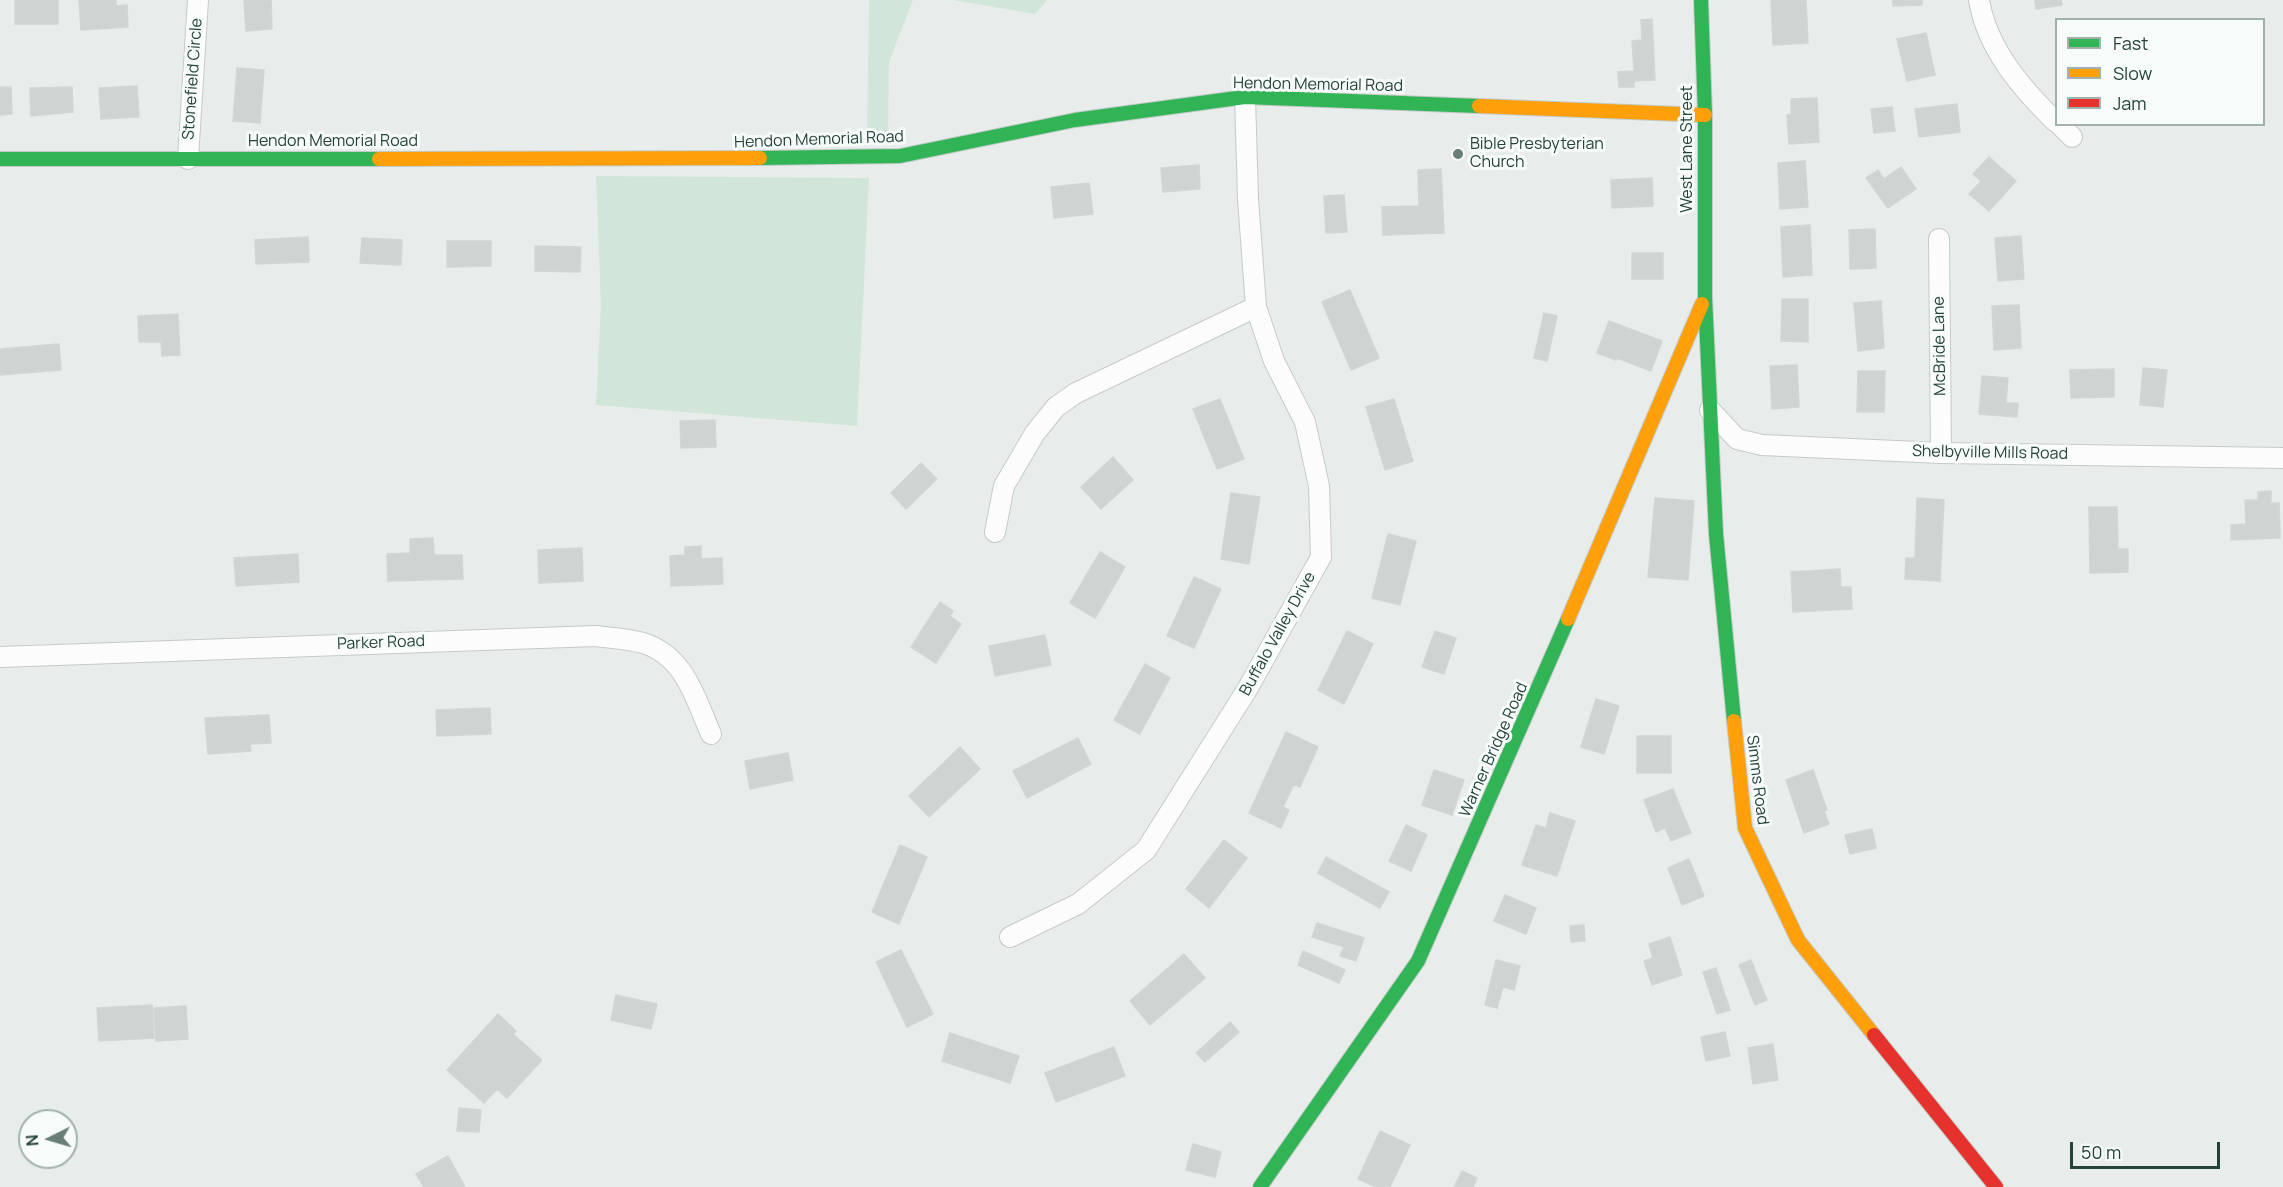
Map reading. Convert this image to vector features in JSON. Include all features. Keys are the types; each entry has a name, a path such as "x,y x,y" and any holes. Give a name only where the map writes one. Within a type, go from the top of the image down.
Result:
{"street":[{"name":"Stonefield Circle","path":"188,159 198,0"},
{"name":"West Lane Street","path":"1701,0 1705,115 1705,297"},
{"path":"1979,0 1982,19 2001,58 2038,104 2055,120"},
{"name":"Hendon Memorial Road","path":"0,159 900,156 1074,120 1245,97 1705,115"},
{"name":"Buffalo Valley Drive","path":"1010,937 1078,904 1146,850 1248,688 1321,557 1319,486 1305,422 1274,361 1256,307 1248,199 1245,97"},
{"name":"McBride Lane","path":"1939,239 1941,453"},
{"name":"Simms Road","path":"1705,297 1716,534 1745,828 1798,940 1996,1187"},
{"name":"Warner Bridge Road","path":"1260,1187 1418,962 1544,678 1705,297"},
{"path":"995,532 1004,486 1035,433 1056,406 1076,393 1256,307"},
{"name":"Shelbyville Mills Road","path":"1710,410 1737,439 1762,446 1941,453 2283,458"},
{"name":"Parker Road","path":"0,657 596,636 643,643 669,655 686,676 711,734"}],"green space":[{"path":"869,0 913,0 889,62 888,139 867,142"},
{"path":"953,0 1047,0 1035,14"},
{"path":"596,176 869,178 857,426 596,405 601,306"}],"building":[{"path":"15,0 58,0 58,24 15,24"},
{"path":"79,0 116,0 116,6 127,5 128,27 81,30"},
{"path":"244,0 271,0 272,29 246,31"},
{"path":"1771,0 1806,0 1808,43 1773,45"},
{"path":"1893,0 1922,0 1922,5 1893,6"},
{"path":"2035,0 2061,0 2062,5 2036,9"},
{"path":"1652,19 1655,80 1634,81 1634,87 1619,87 1618,72 1634,71 1632,41 1642,40 1641,20"},
{"path":"1926,33 1935,75 1907,81 1897,39"},
{"path":"237,68 264,70 260,123 233,121"},
{"path":"137,86 139,117 101,119 99,88"},
{"path":"0,87 11,87 12,114 0,115"},
{"path":"72,87 73,112 31,116 30,88"},
{"path":"1817,98 1819,142 1789,144 1787,115 1791,115 1791,99"},
{"path":"1957,104 1960,132 1919,137 1915,109"},
{"path":"1892,107 1895,131 1874,133 1871,109"},
{"path":"1989,157 2016,181 1989,211 1969,194 1981,181 1973,174"},
{"path":"1805,161 1808,207 1780,209 1778,163"},
{"path":"1199,165 1200,189 1163,192 1161,168"},
{"path":"1901,167 1916,189 1888,208 1866,178 1878,170 1884,179"},
{"path":"1441,169 1444,233 1383,235 1382,207 1419,206 1418,170"},
{"path":"1652,178 1653,206 1612,208 1611,180"},
{"path":"1089,183 1093,214 1054,218 1051,187"},
{"path":"1344,195 1347,232 1326,233 1324,196"},
{"path":"1810,225 1812,275 1783,277 1781,227"},
{"path":"1875,229 1876,268 1850,269 1849,230"},
{"path":"2021,236 2024,279 1998,281 1995,238"},
{"path":"308,237 309,262 256,264 255,240"},
{"path":"362,238 402,240 401,265 360,263"},
{"path":"447,241 491,241 491,266 447,267"},
{"path":"535,246 581,247 580,272 535,271"},
{"path":"1632,253 1663,253 1663,279 1632,279"},
{"path":"1350,290 1379,358 1351,370 1322,302"},
{"path":"1782,299 1808,299 1808,342 1781,341"},
{"path":"1881,301 1884,348 1858,351 1854,303"},
{"path":"2019,305 2021,348 1994,350 1992,306"},
{"path":"1544,313 1557,316 1547,361 1534,358"},
{"path":"178,314 180,355 162,356 161,342 139,342 138,316"},
{"path":"1609,321 1662,341 1651,371 1597,353"},
{"path":"59,344 61,370 0,375 0,349"},
{"path":"1797,365 1799,407 1772,409 1770,366"},
{"path":"2143,368 2167,370 2163,407 2140,405"},
{"path":"2114,369 2114,397 2071,398 2070,370"},
{"path":"1858,371 1885,371 1884,412 1857,412"},
{"path":"1982,376 2008,378 2006,403 2018,403 2017,417 1979,414"},
{"path":"1220,399 1244,459 1217,469 1193,409"},
{"path":"1394,399 1413,461 1385,470 1366,407"},
{"path":"715,420 716,447 681,448 680,421"},
{"path":"1113,457 1133,480 1101,509 1081,487"},
{"path":"921,463 937,479 906,509 891,493"},
{"path":"2271,491 2271,503 2279,503 2280,538 2231,540 2231,525 2246,524 2245,500 2258,500 2258,492"},
{"path":"1231,493 1260,497 1249,564 1221,559"},
{"path":"1655,498 1694,501 1688,580 1648,577"},
{"path":"1917,498 1944,500 1940,581 1905,579 1906,558 1915,558"},
{"path":"2089,507 2117,507 2118,549 2128,549 2128,572 2090,573"},
{"path":"1388,534 1416,541 1400,605 1372,598"},
{"path":"433,538 434,555 462,555 463,579 388,581 387,554 410,553 410,539"},
{"path":"701,546 701,559 722,558 723,584 671,586 670,556 685,555 685,547"},
{"path":"582,548 583,581 539,583 538,550"},
{"path":"1100,552 1125,567 1095,618 1070,603"},
{"path":"298,554 299,582 236,586 234,558"},
{"path":"1840,569 1841,587 1851,587 1852,609 1793,612 1791,572"},
{"path":"1194,577 1221,589 1194,648 1167,636"},
{"path":"940,602 953,611 950,616 961,624 936,663 911,647"},
{"path":"1347,631 1373,644 1344,704 1318,690"},
{"path":"1435,631 1456,638 1444,674 1422,667"},
{"path":"1045,635 1051,665 995,676 989,646"},
{"path":"1145,664 1170,678 1140,734 1114,720"},
{"path":"1596,699 1619,706 1604,754 1581,747"},
{"path":"490,708 491,734 437,736 436,710"},
{"path":"269,715 271,743 250,744 251,751 208,754 205,718"},
{"path":"1286,732 1318,747 1300,787 1294,784 1283,807 1289,810 1281,828 1249,813"},
{"path":"1637,736 1671,736 1671,773 1637,773"},
{"path":"1078,738 1091,764 1027,798 1013,771"},
{"path":"960,747 980,769 929,817 909,796"},
{"path":"788,753 793,780 750,789 745,761"},
{"path":"1434,770 1464,780 1452,815 1422,805"},
{"path":"1813,770 1827,810 1824,811 1829,824 1804,833 1786,780"},
{"path":"1673,789 1691,833 1671,841 1665,828 1656,832 1644,800"},
{"path":"1550,813 1575,821 1557,876 1522,865 1536,825 1546,828"},
{"path":"1406,825 1427,835 1411,871 1389,861"},
{"path":"1872,829 1876,848 1850,854 1845,835"},
{"path":"1224,840 1247,858 1209,908 1186,889"},
{"path":"900,845 927,857 899,924 872,912"},
{"path":"1326,857 1389,892 1380,908 1318,873"},
{"path":"1689,859 1704,896 1682,905 1668,868"},
{"path":"1505,895 1536,908 1526,934 1494,921"},
{"path":"1317,923 1364,938 1356,961 1340,956 1344,947 1312,937"},
{"path":"1584,925 1585,941 1571,942 1570,926"},
{"path":"1670,937 1682,975 1652,985 1644,961 1653,958 1649,944"},
{"path":"901,950 933,1014 907,1027 876,962"},
{"path":"1303,951 1345,970 1339,983 1298,965"},
{"path":"1184,954 1205,978 1150,1025 1130,1001"},
{"path":"1496,960 1520,966 1514,990 1503,987 1497,1008 1485,1005"},
{"path":"1751,960 1767,1000 1755,1005 1739,965"},
{"path":"1716,968 1730,1010 1717,1014 1703,972"},
{"path":"616,995 657,1004 651,1029 611,1020"},
{"path":"152,1005 154,1038 99,1041 97,1008"},
{"path":"186,1006 188,1039 156,1041 154,1008"},
{"path":"498,1014 516,1031 513,1034 542,1060 507,1098 497,1089 484,1103 447,1070"},
{"path":"1230,1022 1239,1032 1205,1062 1196,1053"},
{"path":"1725,1032 1730,1056 1706,1061 1701,1037"},
{"path":"950,1033 1019,1056 1010,1083 942,1061"},
{"path":"1773,1044 1778,1080 1753,1084 1748,1048"},
{"path":"1114,1047 1125,1076 1056,1102 1045,1073"},
{"path":"459,1108 481,1110 479,1132 457,1131"},
{"path":"1380,1131 1410,1145 1390,1187 1376,1187 1358,1179"},
{"path":"1193,1144 1221,1152 1215,1177 1186,1170"},
{"path":"448,1156 465,1187 424,1187 416,1174"},
{"path":"1462,1171 1477,1178 1473,1187 1454,1187"}],"traffic: fast":[{"path":"1701,0 1705,115 1705,297 1716,534 1734,721"},
{"path":"760,158 900,156 1075,120 1245,97 1479,106"},
{"path":"0,159 379,159"},
{"path":"1260,1187 1418,961 1568,619"}],"traffic: slow":[{"path":"1479,106 1705,115"},
{"path":"379,159 760,158"},
{"path":"1568,619 1702,304"},
{"path":"1734,721 1745,828 1798,940 1874,1035"}],"traffic: jam":[{"path":"1874,1035 1996,1187"}],"place":[{"name":"Bible Presbyterian Church","path":"1458,154"}]}
